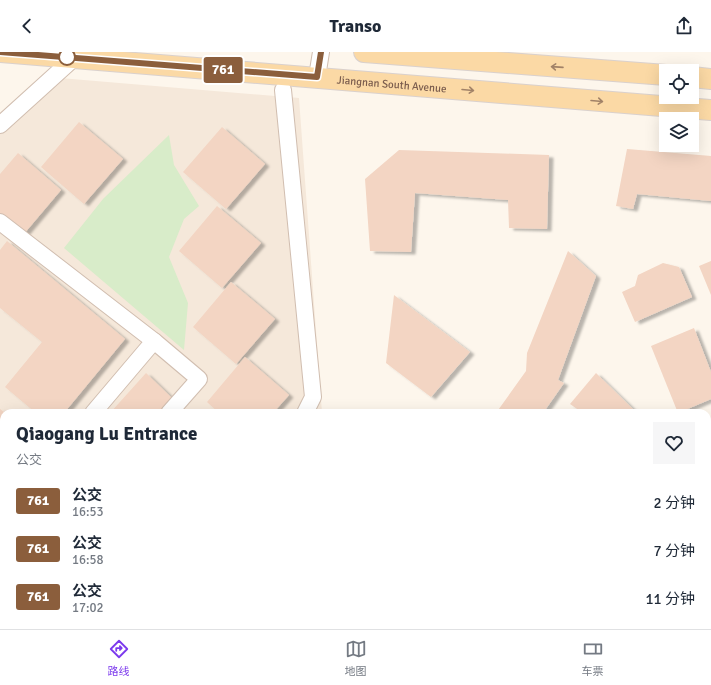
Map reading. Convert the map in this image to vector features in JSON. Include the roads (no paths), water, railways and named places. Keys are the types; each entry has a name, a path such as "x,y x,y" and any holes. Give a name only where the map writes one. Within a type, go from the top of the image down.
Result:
{"main road":[{"name":"Jiangnan South Avenue","path":"0,52 711,110"},
{"path":"364,52 534,59 659,74"},
{"path":"699,78 711,79"}],"street":[{"path":"317,77 321,52"},
{"path":"0,125 74,58"},
{"path":"283,90 313,397 307,409"},
{"path":"3,230 154,341 199,379 173,409"},
{"path":"96,409 154,341"}]}
